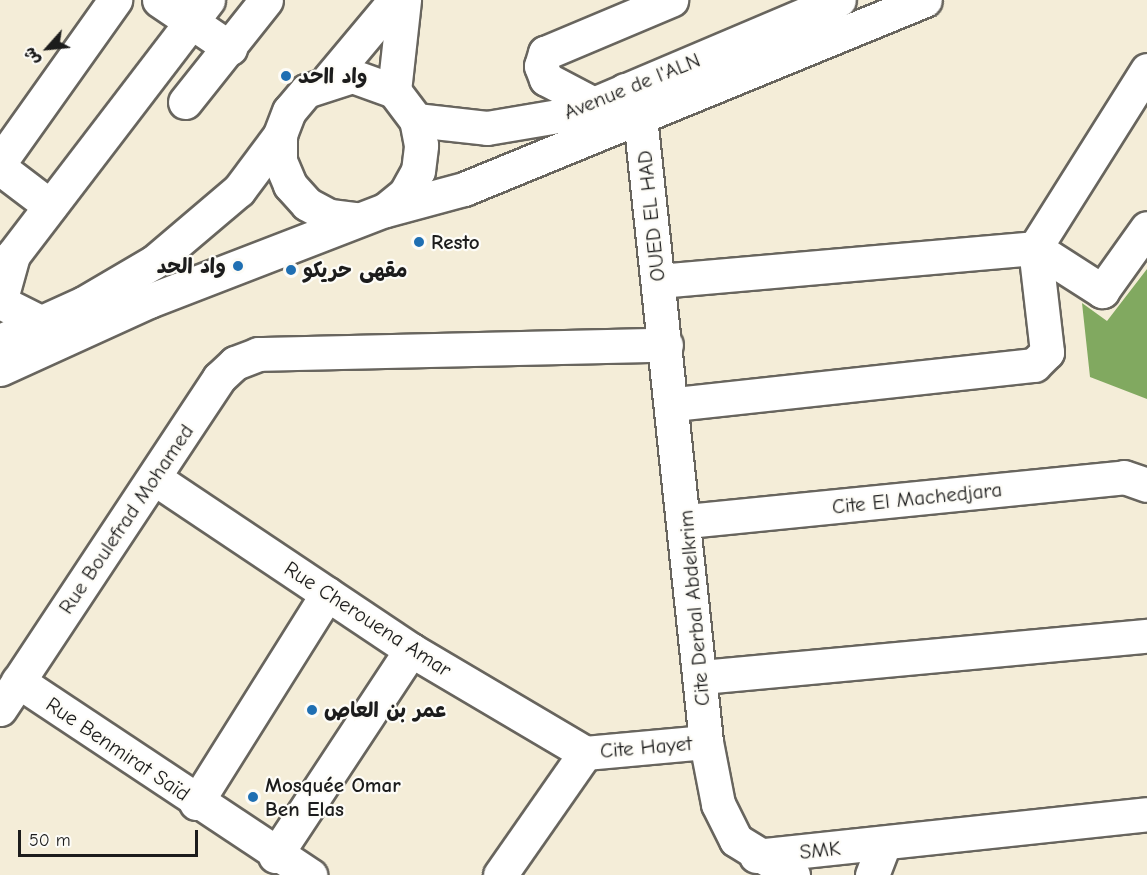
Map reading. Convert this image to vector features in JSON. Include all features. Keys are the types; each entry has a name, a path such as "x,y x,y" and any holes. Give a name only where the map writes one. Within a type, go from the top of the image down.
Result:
{"street":[{"path":"0,162 115,0"},
{"path":"159,0 199,12 230,48"},
{"path":"185,102 266,0"},
{"path":"329,79 395,0"},
{"path":"394,91 404,0"},
{"path":"592,104 546,79 541,66 545,53 671,0"},
{"name":"Avenue de l'ALN","path":"416,120 487,128 529,125 592,104 633,103 839,0"},
{"path":"0,369 70,337 370,215 464,189 633,103 925,0"},
{"path":"70,337 0,302 12,255 199,12"},
{"path":"674,404 1034,365 1047,352 1035,248 1147,70"},
{"path":"0,341 40,323 154,262 239,189 280,135 289,111 306,91 329,79 352,76 394,91 416,120 421,145 418,171 405,194 370,215 330,216 307,204 290,185 280,161 280,135"},
{"name":"OUED EL HAD","path":"633,103 666,345"},
{"path":"0,168 50,206"},
{"path":"658,281 1035,248 1102,291 1147,228"},
{"name":"Cite Derbal Abdelkrim","path":"666,345 687,521 706,742 722,817 736,840 756,856 794,875"},
{"name":"Rue Boulefrad Mohamed","path":"0,709 226,370 246,357 271,354 666,345"},
{"name":"Cite El Machedjara","path":"687,521 1124,477 1147,486"},
{"name":"Rue Cherouena Amar","path":"154,478 411,650 585,753"},
{"path":"196,803 327,594"},
{"path":"702,677 1147,636"},
{"path":"275,856 411,650"},
{"name":"Rue Benmirat Saïd","path":"18,681 275,856 310,875"},
{"name":"Cite Hayet","path":"585,753 706,742"},
{"path":"500,875 585,753"},
{"path":"872,875 885,843 1147,814"},
{"name":"SMK","path":"756,856 885,843"}],"green space":[{"path":"1147,269 1147,399 1090,377 1082,303 1107,321"}],"place":[{"name":"واد ااحد","path":"286,76"},
{"name":"Resto","path":"419,242"},
{"name":"واد الحد","path":"238,266"},
{"name":"مقهى حريكو","path":"291,270"},
{"name":"عمر بن العاص","path":"312,710"},
{"name":"Mosquée Omar Ben Elas","path":"253,797"}]}
